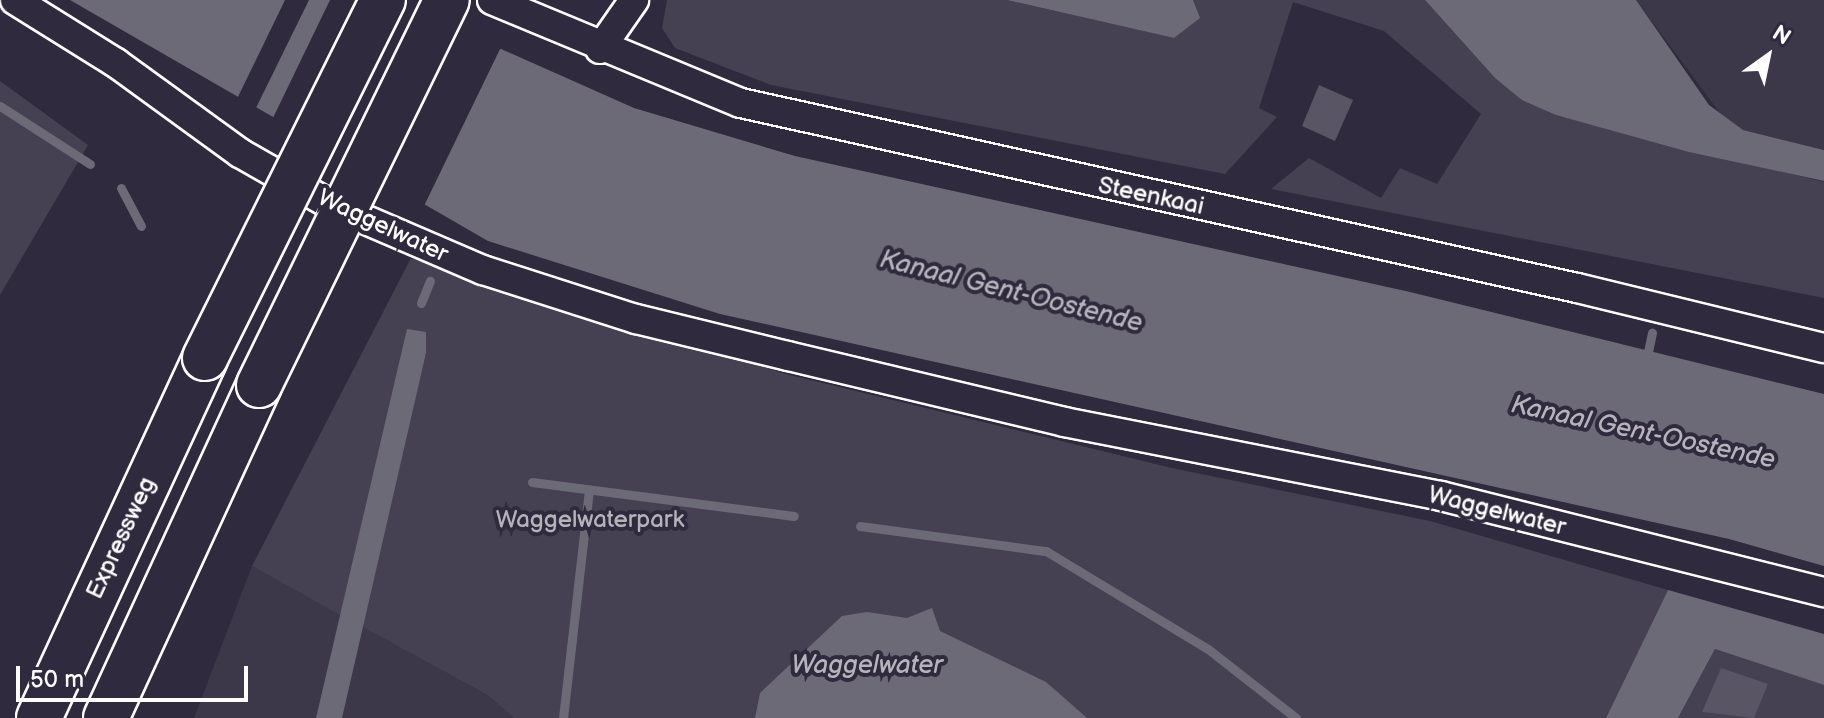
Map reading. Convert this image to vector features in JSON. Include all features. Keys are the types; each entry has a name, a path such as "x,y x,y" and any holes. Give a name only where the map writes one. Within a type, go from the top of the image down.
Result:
{"highway":[{"name":"Expressweg","path":"39,718 205,358 383,0"},
{"path":"106,718 259,385 447,0"}],"street":[{"name":"Waggelwater","path":"15,0 116,63 240,153 331,205 483,270 636,319 802,360 1064,422 1441,496 1824,592"},
{"name":"Steenkaai","path":"492,0 600,49 741,103 1577,288 1824,348"},
{"path":"600,49 634,0"}],"shaded area":[{"path":"1636,0 1824,0 1824,150 1743,130 1725,120"},
{"path":"252,566 489,696 514,718 194,718"}],"green space":[{"path":"667,0 1007,0 1174,38 1193,0 1425,0 1495,78 1556,115 1824,182 1824,298 1271,189 1309,158 1381,198 1400,168 1437,184 1481,114 1384,31 1293,2 1259,108 1277,117 1225,174 771,85 675,48 662,28"},
{"path":"0,81 88,145 0,295"},
{"name":"Waggelwaterpark","path":"411,258 786,374 1172,468 1430,521 1668,590 1606,718 514,718 489,696 361,626 426,353 408,329 342,616 252,566"},
{"path":"1715,649 1824,685 1824,718 1678,718"}],"water":[{"name":"Kanaal Gent-Oostende","path":"70,0 391,0 634,108 795,156 1410,292 1824,394 1824,566 1729,539 720,314 488,241"},
{"path":"1007,0 1193,0 1200,18 1174,38"},
{"path":"1425,0 1636,0 1709,105 1743,130 1824,150 1824,181 1689,152 1556,115 1522,100 1495,78"},
{"path":"407,329 426,332 426,353 342,718 316,718"},
{"path":"1668,590 1824,634 1824,685 1715,649 1678,718 1606,718"},
{"name":"Waggelwater","path":"932,608 940,631 1046,682 1087,718 755,718 760,693 842,616 867,612 907,618"}],"pier":[{"path":"285,0 309,0 254,112 236,101"},
{"path":"330,0 399,0 501,47 423,208 271,122"}],"building":[{"path":"1319,85 1353,100 1335,141 1302,126"},
{"path":"1721,668 1768,684 1754,718 1702,712"}],"waterway":[{"path":"0,106 90,164"},
{"path":"121,188 141,226"},
{"path":"421,303 430,281"},
{"path":"1646,361 1652,333"},
{"path":"532,482 794,516"},
{"path":"563,718 589,490"},
{"path":"860,526 1046,551 1208,649 1296,718"}]}
